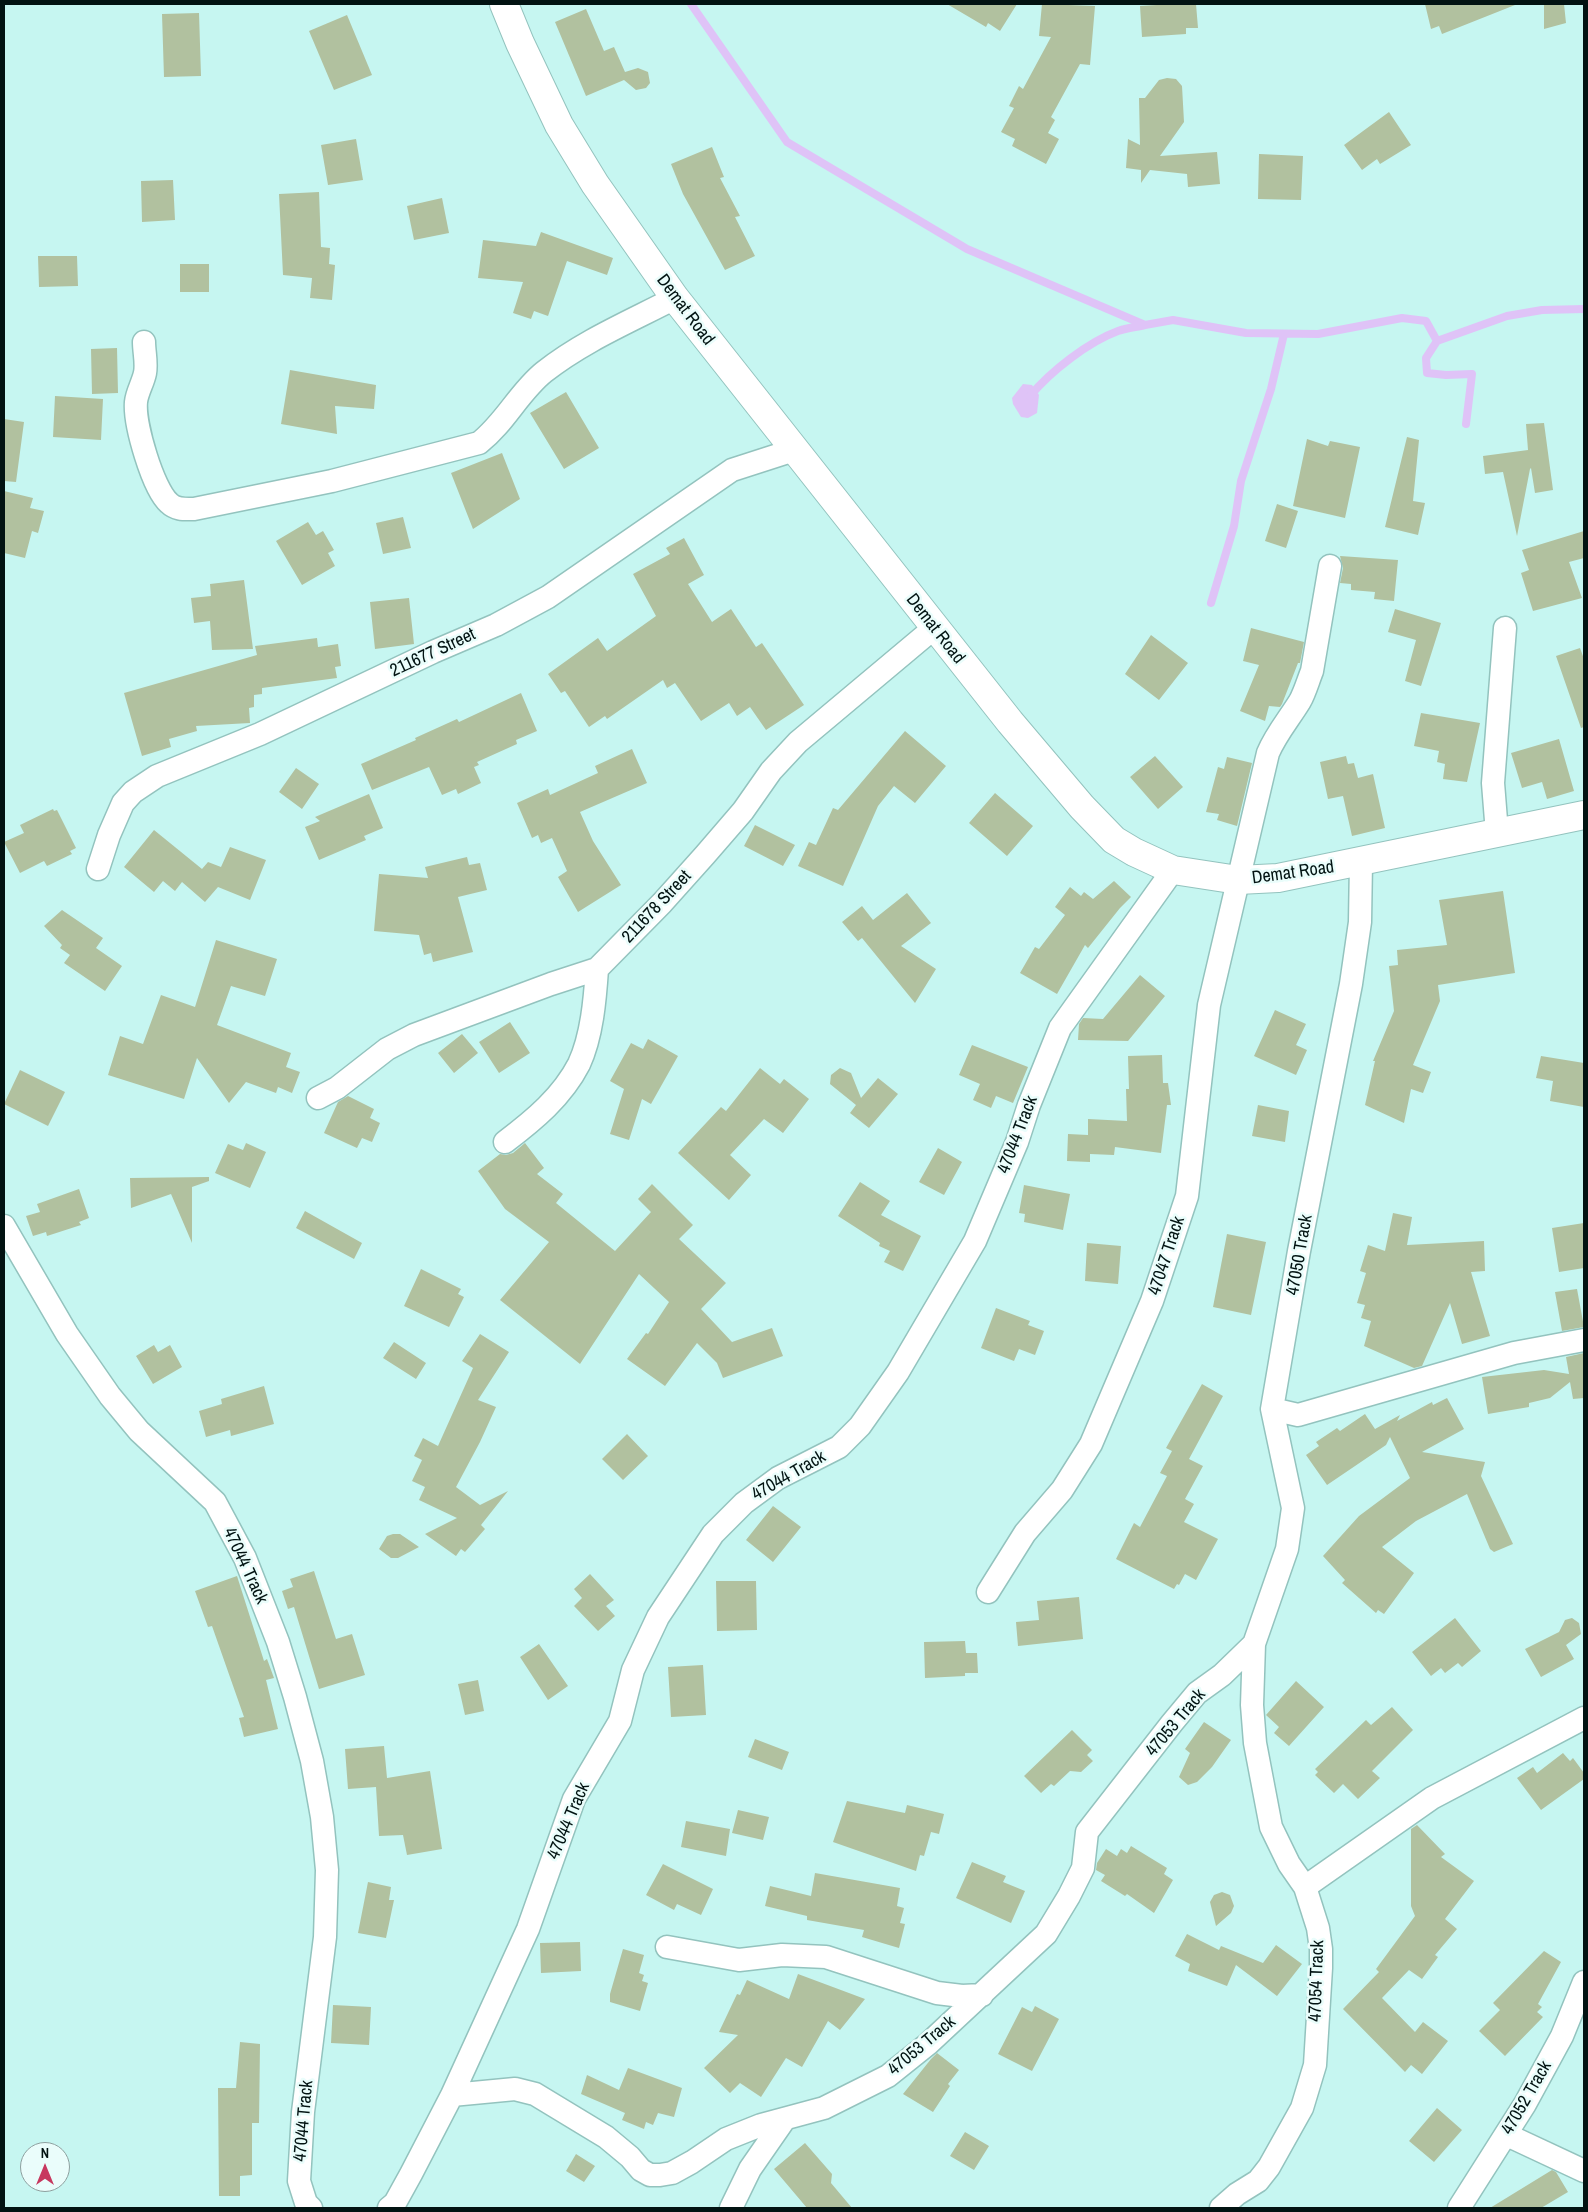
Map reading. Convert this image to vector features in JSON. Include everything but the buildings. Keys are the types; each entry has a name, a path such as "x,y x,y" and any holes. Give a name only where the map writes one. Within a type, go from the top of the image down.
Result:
{"street":[{"name":"Demat Road","path":"504,4 520,43 559,125 594,184 675,298 1010,722 1082,807 1114,840 1173,870 1238,880 1278,878 1584,815"},
{"path":"144,342 145,372 136,402 136,416 143,444 157,488 169,504 178,508 194,509 332,481 479,443 495,429 544,372 586,345 675,298"},
{"name":"211677 Street","path":"98,869 109,835 123,804 133,792 157,776 260,734 433,652 496,625 555,592 732,470 794,450"},
{"name":"47047 Track","path":"988,1592 1026,1533 1062,1490 1091,1444 1152,1301 1187,1196 1209,1005 1268,753 1273,740 1304,694 1312,671 1330,566"},
{"name":"211678 Street","path":"318,1098 337,1088 387,1049 414,1035 597,969 649,917 705,855 743,811 771,771 798,742 934,628"},
{"path":"1497,833 1492,783 1505,628"},
{"name":"47050 Track","path":"1254,1644 1287,1549 1293,1508 1272,1409 1299,1251 1351,984 1360,922 1361,862"},
{"name":"47044 Track","path":"389,2208 395,2204 452,2094 528,1929 574,1799 620,1721 633,1670 658,1617 713,1534 744,1503 778,1478 839,1447 860,1426 893,1380 975,1241 1017,1142 1029,1105 1060,1028 1173,870"},
{"path":"505,1142 538,1117 561,1090 579,1063 587,1037 597,969"},
{"name":"47044 Track","path":"4,1226 67,1334 110,1396 139,1431 215,1502 244,1558 278,1642 296,1697 312,1761 322,1817 327,1870 325,1937 303,2112 299,2181 306,2204 311,2208"},
{"path":"1272,1409 1298,1415 1514,1353 1584,1340"},
{"name":"47053 Track","path":"452,2094 515,2089 535,2094 606,2137 630,2157 641,2170 650,2175 672,2173 726,2139 762,2125 824,2108 888,2076 928,2044 1046,1934 1083,1868 1087,1832 1198,1693 1222,1675 1254,1644"},
{"name":"47054 Track","path":"1222,2208 1237,2194 1258,2181 1270,2167 1302,2108 1314,2065 1321,1949 1318,1928 1305,1887 1289,1864 1271,1827 1256,1743 1252,1705 1254,1644"},
{"path":"1305,1887 1432,1798 1584,1718"},
{"path":"666,1947 739,1960 782,1955 826,1957 937,1993 962,1996 982,1994"},
{"name":"47052 Track","path":"1458,2208 1506,2135 1562,2036 1584,1982"},
{"path":"730,2208 750,2169 784,2120"},
{"path":"1506,2135 1584,2171"}],"shaded area":[{"path":"1023,384 1032,385 1039,395 1037,413 1028,418 1021,417 1013,404 1012,398"}],"waterway":[{"path":"691,4 787,142 967,249 1145,325 1173,320 1246,333 1318,334 1402,318 1426,321 1437,341 1507,316 1542,310 1584,309"},
{"path":"1030,396 1059,367 1095,342 1118,331 1145,325"},
{"path":"1211,603 1234,526 1241,481 1271,389 1284,334"},
{"path":"1437,341 1426,358 1427,373 1446,375 1472,374 1466,424"}]}
